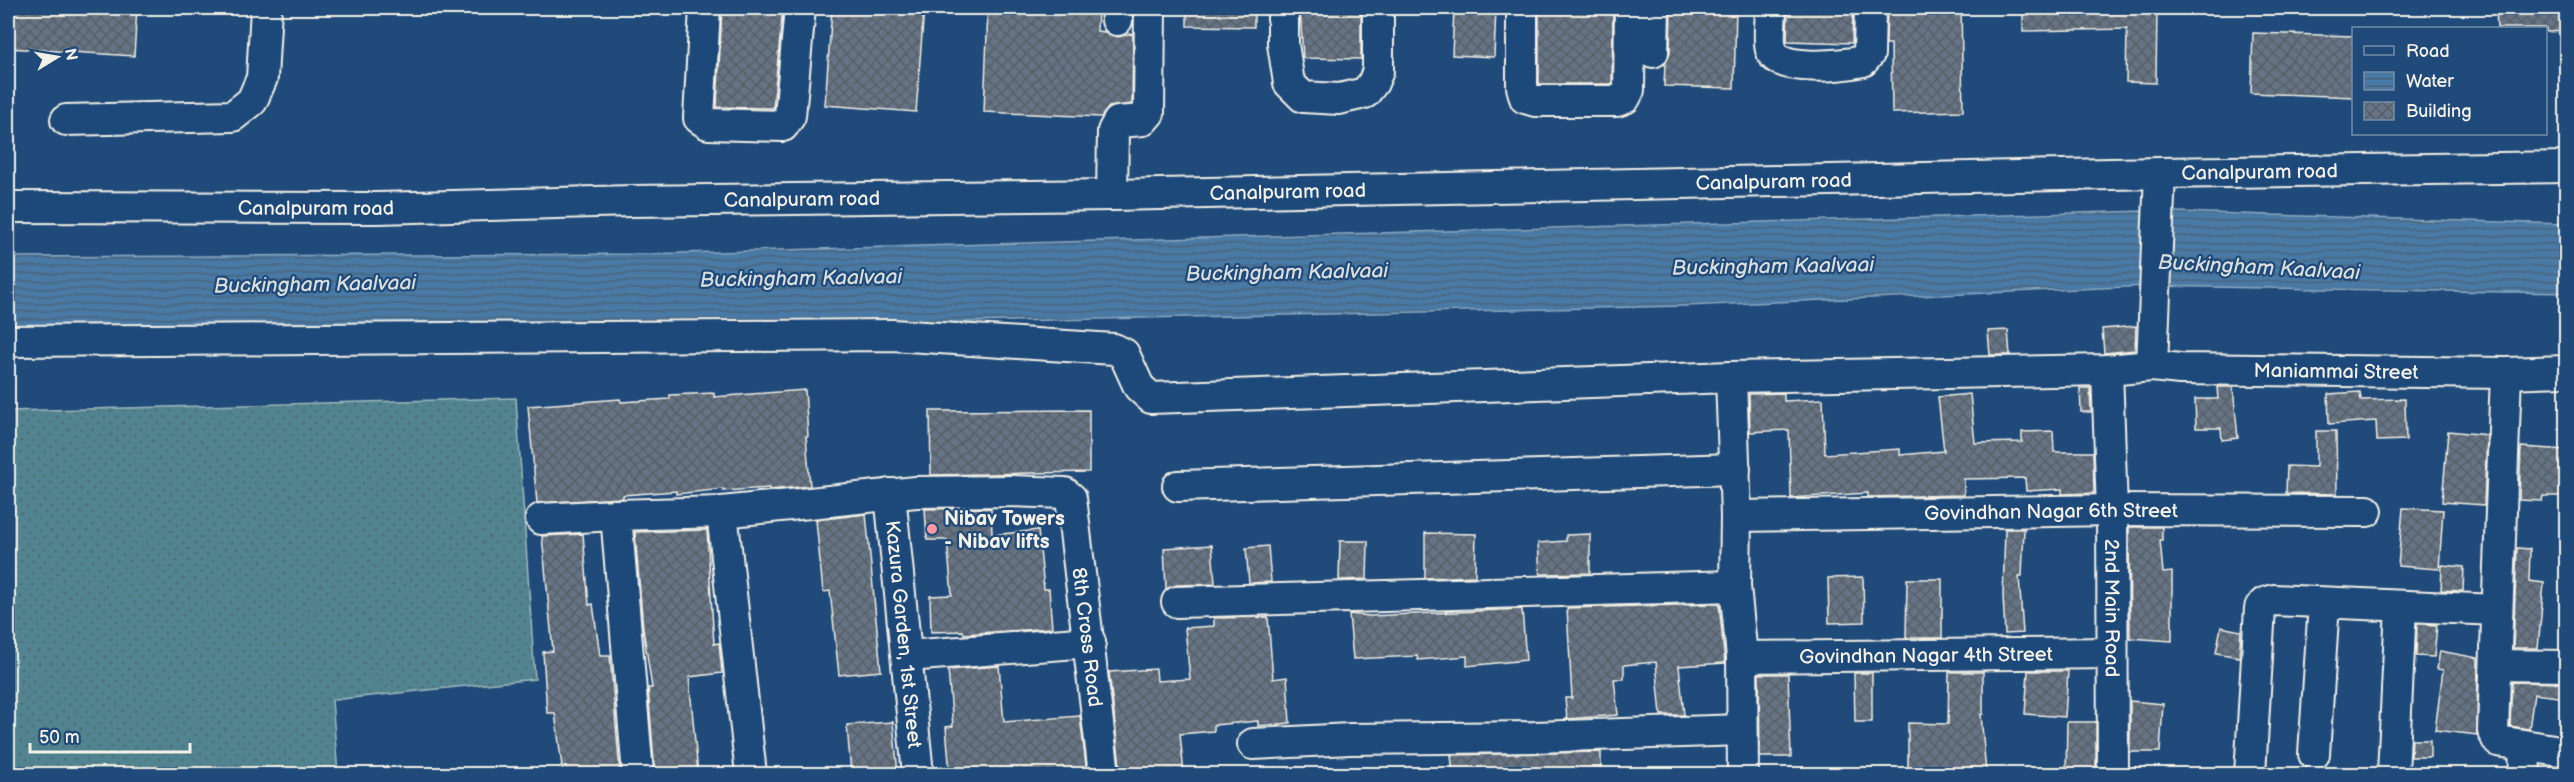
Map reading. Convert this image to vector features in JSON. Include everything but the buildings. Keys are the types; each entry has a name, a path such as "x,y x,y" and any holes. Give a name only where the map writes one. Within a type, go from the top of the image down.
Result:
{"street":[{"path":"66,120 233,116 252,101 261,78 266,8"},
{"path":"705,8 699,118 708,124 783,126 790,116 800,8"},
{"path":"1112,195 1113,131 1118,122 1143,120 1149,113 1150,8"},
{"path":"1283,8 1282,44 1289,83 1303,97 1339,99 1365,93 1373,82 1378,70 1378,8"},
{"path":"1522,8 1522,87 1525,98 1535,101 1617,101 1625,98 1629,90 1630,8"},
{"path":"1653,52 1654,8"},
{"path":"1771,8 1771,50 1775,59 1782,63 1821,66 1863,61 1869,54 1870,8"},
{"name":"Canalpuram road","path":"8,207 378,208 632,201 2159,185 2566,167"},
{"path":"2152,354 2159,185"},
{"path":"8,341 892,335 1114,349 1124,354 1138,387 1151,398 1731,377 2107,370"},
{"name":"Maniammai Street","path":"2107,370 2152,354 2180,369 2506,374 2566,371"},
{"name":"2nd Main Road","path":"2107,370 2112,510 2113,774"},
{"path":"2506,374 2494,737 2524,760 2566,752"},
{"path":"1731,377 1736,516 1735,586 1742,657 1743,774"},
{"path":"1179,486 1735,469"},
{"name":"8th Cross Road","path":"890,494 1010,491 1065,493 1071,498 1104,774"},
{"path":"541,519 616,514 722,512 890,494"},
{"name":"Kazura Garden, 1st Street","path":"890,494 918,774"},
{"name":"Govindhan Nagar 6th Street","path":"1736,516 2112,510 2367,511"},
{"path":"722,512 751,774"},
{"path":"616,514 638,774"},
{"path":"1177,602 1735,586"},
{"path":"2250,774 2260,608 2264,603 2274,600 2497,610"},
{"path":"2314,754 2324,603"},
{"path":"2393,774 2401,606"},
{"path":"907,656 1090,642"},
{"name":"Govindhan Nagar 4th Street","path":"1742,657 2111,653"},
{"path":"2496,664 2566,666"},
{"path":"1252,744 1350,739 1533,737 1742,730"}],"green space":[{"path":"516,398 535,679 332,700 338,774 8,774 8,411"}],"water":[{"name":"Buckingham Kaalvaai","path":"2145,211 2566,224 2566,293 2149,286 1685,306 651,329 8,335 8,257 645,254"}],"place":[{"name":"Nibav Towers - Nibav lifts","path":"932,529"}]}
